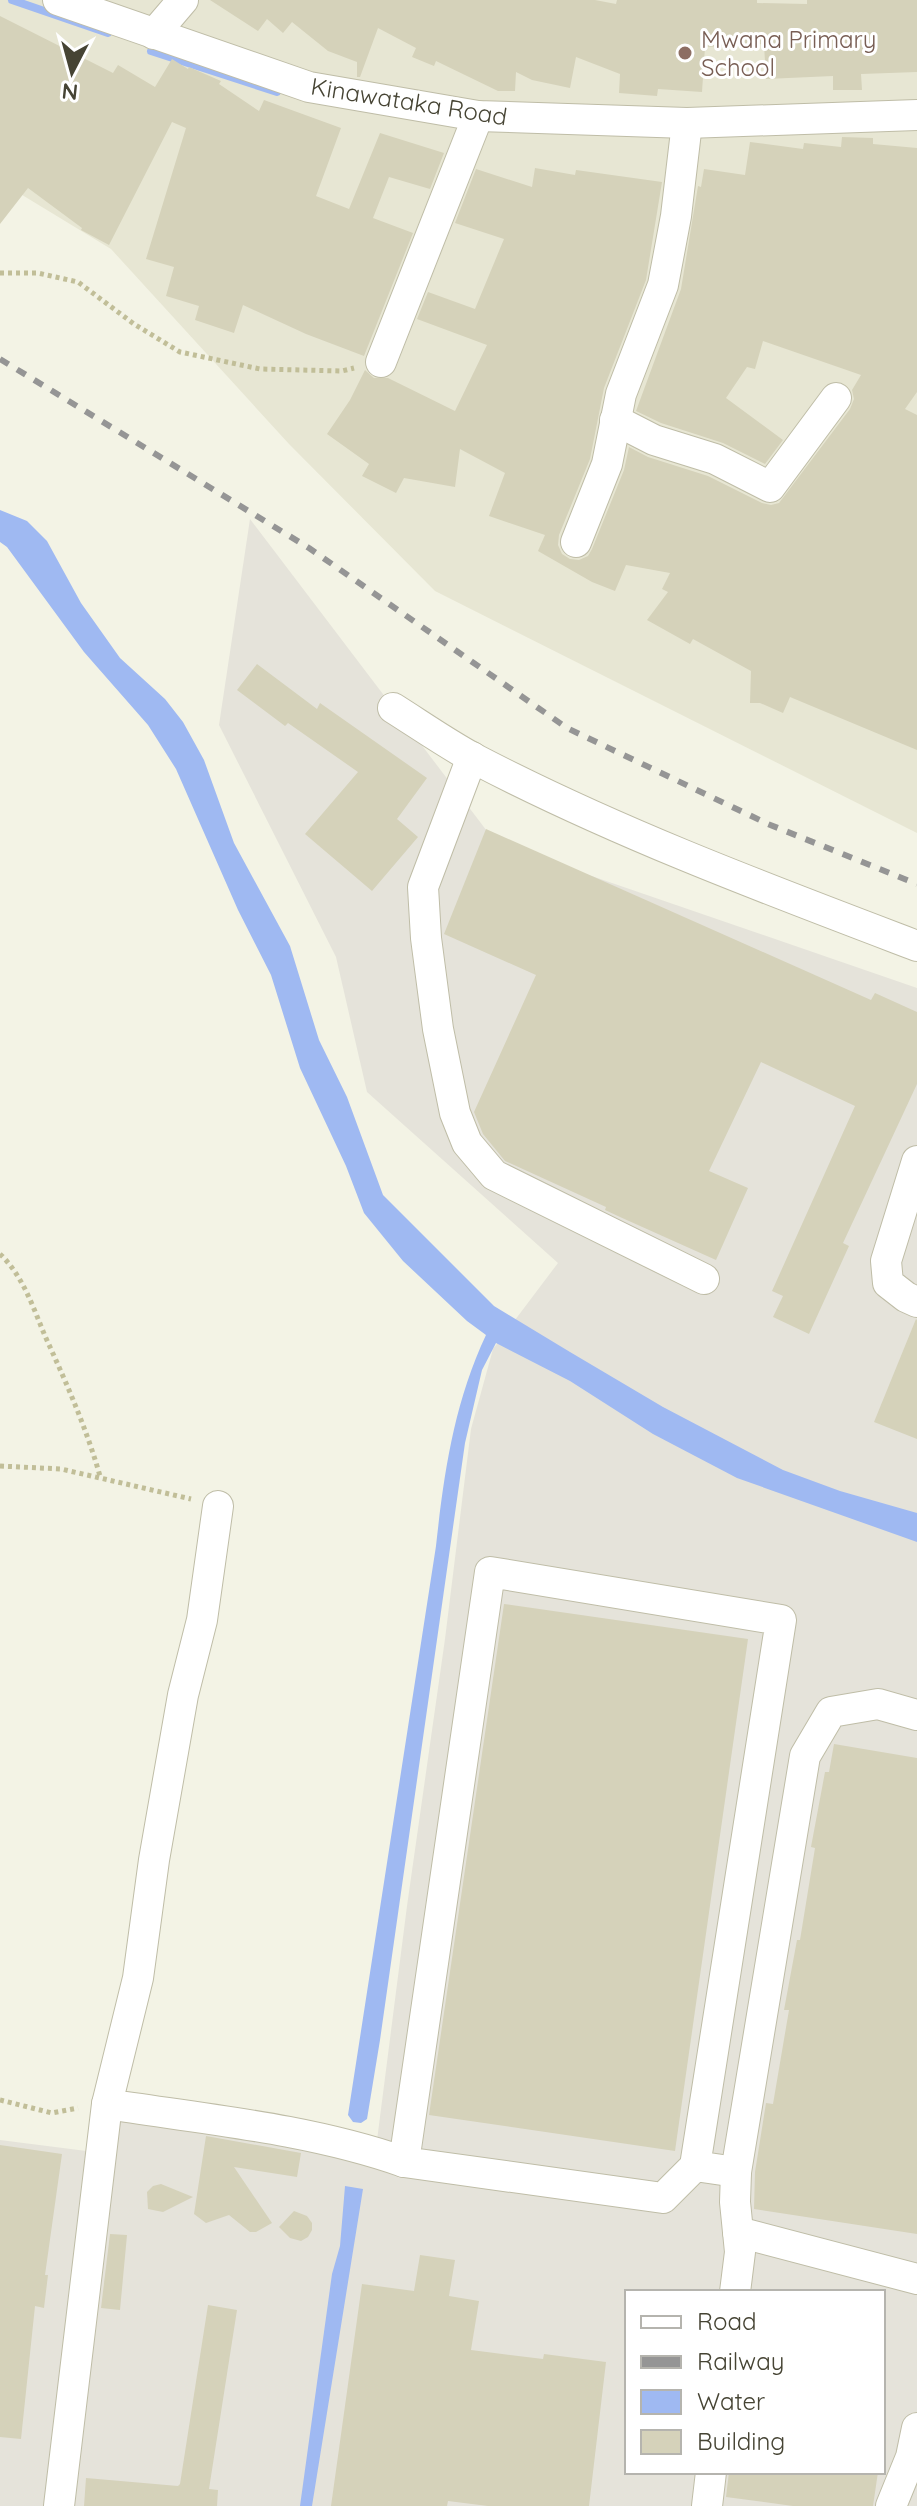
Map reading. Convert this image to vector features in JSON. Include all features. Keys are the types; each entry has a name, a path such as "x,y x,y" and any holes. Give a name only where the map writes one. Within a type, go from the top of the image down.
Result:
{"street":[{"path":"154,34 183,0"},
{"name":"Kinawataka Road","path":"76,3 154,34 309,87 478,116 687,123 917,115"},
{"path":"381,362 478,116"},
{"path":"576,542 607,464 621,394 663,285 676,216 687,123"},
{"path":"615,420 654,440 715,459 770,487 836,398"},
{"path":"393,708 472,757 625,830 756,885 917,946"},
{"path":"472,757 423,887 438,1029 455,1113 467,1143 494,1175 704,1279"},
{"path":"917,1161 886,1261 888,1283 917,1302"},
{"path":"59,2506 107,2104 138,1978 154,1860 183,1695 202,1620 218,1506"},
{"path":"107,2104 280,2132 370,2150 404,2162 663,2198 695,2166 781,1620 490,1572 404,2162"},
{"path":"735,2290 740,2252 735,2202 736,2172 805,1756 831,1712 878,1704 917,1715"},
{"path":"695,2166 736,2172"},
{"path":"738,2232 917,2279"},
{"path":"891,2506 911,2457 917,2428"},
{"path":"707,2506 711,2474"}],"path":[{"path":"0,273 38,273 78,282 134,324 180,352 260,369 342,371 381,362"},
{"path":"0,1254 15,1268 85,1426 100,1476"},
{"path":"0,1466 61,1469 100,1476 218,1506"},
{"path":"0,2100 52,2113 107,2104"}],"shaded area":[{"path":"0,0 917,0 917,833 435,591 289,444 111,249 14,190 0,191"},
{"path":"250,519 496,843 917,988 917,2506 0,2506 0,2140 110,2154 115,2112 375,2156 471,1429 493,1349 558,1263 367,1092 336,957 219,725"}],"water":[{"path":"0,510 27,521 47,541 81,603 120,658 165,699 183,722 204,760 234,843 290,946 319,1040 347,1097 383,1195 494,1306 570,1352 663,1407 783,1470 840,1491 917,1513 917,1542 737,1478 653,1434 570,1381 496,1343 482,1370 465,1443 380,2040 367,2119 361,2123 353,2122 348,2115 447,1465 458,1412 486,1335 403,1261 364,1213 346,1166 300,1068 271,975 238,910 176,769 148,725 84,652 7,547 0,542"},
{"path":"345,2186 363,2189 312,2506 300,2506 332,2274 340,2246"}],"building":[{"path":"210,0 595,0 616,4 617,0 757,0 757,3 807,4 807,0 917,0 917,72 861,74 862,90 833,90 833,76 766,79 764,44 705,47 702,92 658,89 657,96 619,93 620,74 576,57 570,88 532,80 516,72 515,91 498,91 436,61 434,66 412,57 416,48 378,28 360,77 357,77 357,62 328,51 292,22 283,33 267,19 258,31"},
{"path":"0,16 113,73 118,65 155,87 172,59 188,69 221,81 219,84 259,111 264,100 341,128 316,196 349,209 380,133 444,153 430,189 389,177 373,218 413,233 364,356 243,305 234,333 195,320 199,306 166,296 174,267 146,259 186,128 172,122 109,245 81,230 28,188 0,224"},
{"path":"842,137 873,138 873,144 917,148 917,392 905,409 917,415 917,750 790,697 783,713 760,703 750,703 751,671 693,639 690,644 647,620 668,592 662,589 670,573 626,565 615,591 592,582 538,551 545,535 489,516 505,473 460,449 455,487 404,478 396,493 362,476 369,464 327,434 350,400 365,370 374,378 388,378 455,411 487,345 417,319 428,292 475,309 504,239 455,223 476,169 532,187 535,168 575,175 576,170 662,182 646,280 604,388 590,459 559,535 558,545 562,554 570,559 579,560 588,556 624,470 629,447 648,457 708,476 762,503 779,503 850,409 854,399 852,390 861,375 763,341 755,369 747,367 726,398 783,440 765,464 723,443 661,423 636,411 681,289 698,186 701,187 704,169 745,175 750,142 803,149 804,143 841,147"},
{"path":"257,664 317,709 320,703 427,778 397,819 418,837 372,891 305,834 358,772 288,723 285,726 237,690"},
{"path":"486,829 871,1000 875,993 917,1012 917,1084 843,1243 849,1246 809,1334 773,1317 783,1296 772,1291 855,1106 761,1062 709,1171 748,1188 716,1260 505,1161 483,1134 474,1112 536,975 444,934"},
{"path":"917,1320 917,1439 874,1422"},
{"path":"504,1604 748,1639 675,2151 429,2115"},
{"path":"834,1744 917,1758 917,2234 754,2209 755,2172 766,2103 773,2104 789,2010 784,2010 797,1940 800,1940 815,1848 811,1847 825,1772 829,1772"},
{"path":"206,2136 301,2153 297,2177 234,2167 272,2223 250,2232 229,2215 206,2223 194,2214"},
{"path":"0,2145 62,2154 45,2275 48,2275 44,2308 35,2306 21,2439 0,2437"},
{"path":"161,2184 193,2197 163,2212 148,2209 147,2192"},
{"path":"294,2211 307,2216 312,2223 308,2237 301,2241 290,2238 279,2227"},
{"path":"110,2234 127,2235 120,2310 101,2308"},
{"path":"420,2255 455,2260 449,2296 479,2301 471,2350 543,2359 544,2354 606,2362 589,2506 488,2506 448,2501 447,2506 331,2506 362,2284 414,2291"},
{"path":"208,2305 237,2310 209,2489 218,2490 217,2506 84,2506 86,2478 180,2484"},
{"path":"729,2474 878,2474 873,2506 793,2506 726,2497"}],"waterway":[{"path":"12,0 108,33"},
{"path":"151,51 277,92"}],"railway":[{"path":"0,359 309,548 567,728 768,824 917,884"}],"place":[{"name":"Mwana Primary School","path":"685,53"}]}
